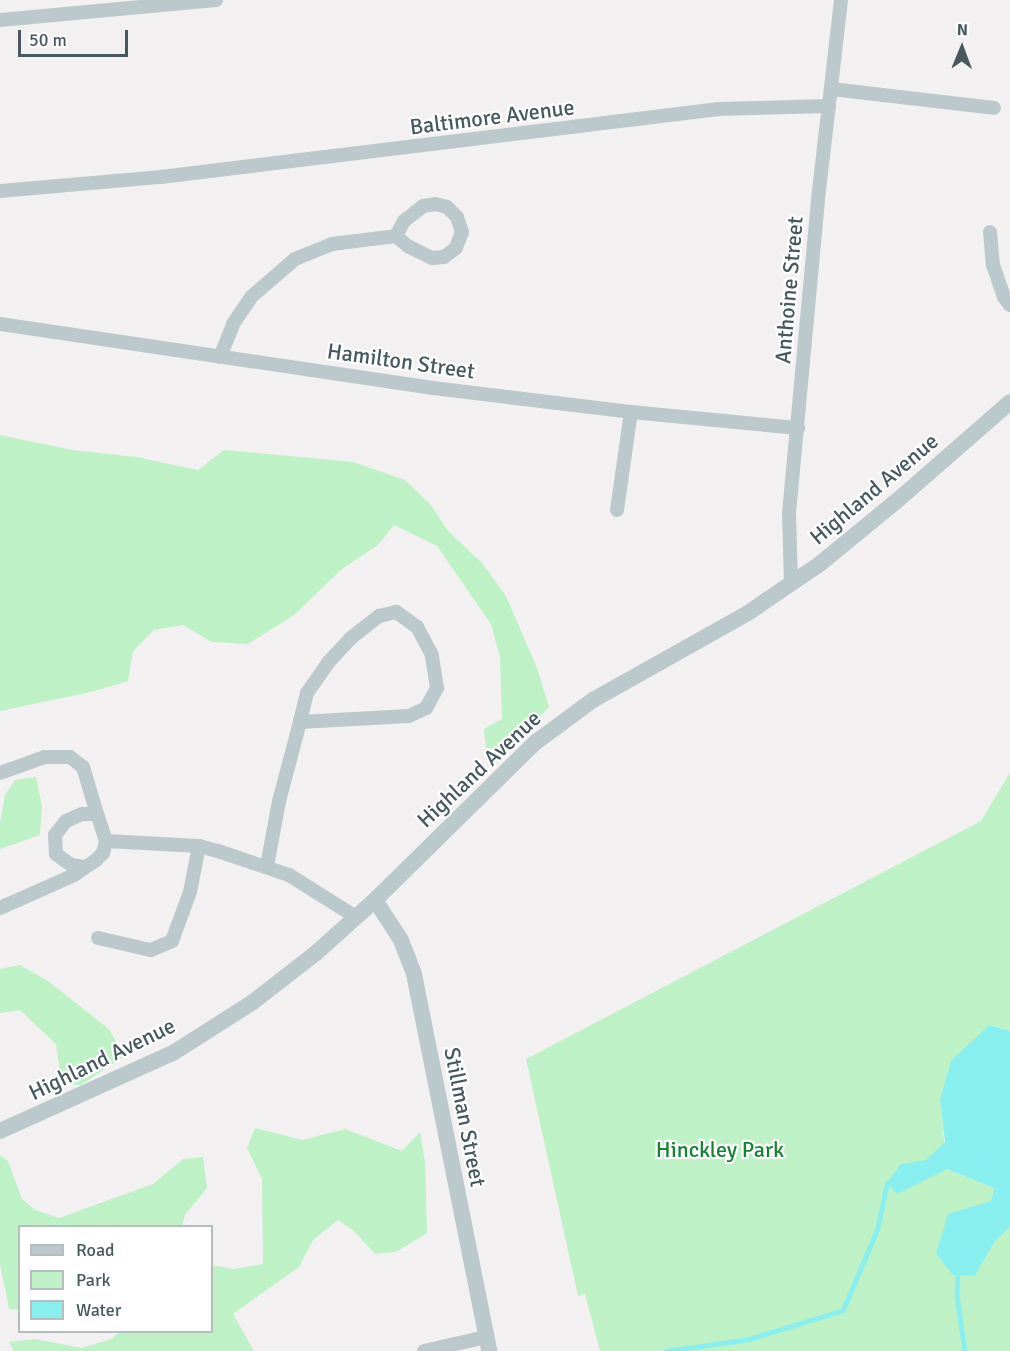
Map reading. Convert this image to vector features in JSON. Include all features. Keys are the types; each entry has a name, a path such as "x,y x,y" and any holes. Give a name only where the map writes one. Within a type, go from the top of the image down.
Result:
{"street":[{"path":"0,21 216,0"},
{"name":"Anthoine Street","path":"791,584 788,530 841,0"},
{"path":"831,89 994,108"},
{"name":"Baltimore Avenue","path":"0,191 160,177 702,111 770,106 829,106"},
{"path":"220,357 233,324 251,297 295,259 333,244 396,236 409,247 432,258 444,257 456,249 462,232 457,217 447,207 435,204 423,206 404,221 396,236"},
{"path":"990,232 993,265 1004,297 1010,305"},
{"name":"Hamilton Street","path":"0,324 434,388 631,412 798,428"},
{"name":"Highland Avenue","path":"0,1131 173,1053 286,978 375,900 536,742 593,700 748,613 791,584 899,500 1010,402"},
{"path":"617,510 631,412"},
{"path":"267,866 279,801 307,693 328,663 351,638 379,616 396,612 417,627 432,655 437,688 426,708 409,716 300,722"},
{"path":"0,773 45,757 70,756 83,768 106,841 103,853 74,875 0,908"},
{"path":"84,867 71,865 56,854 56,835 66,821 82,814 97,814"},
{"path":"106,841 199,846 267,866 309,886 356,917"},
{"path":"98,938 152,950 172,941 190,892 199,846"},
{"name":"Stillman Street","path":"375,900 401,940 414,974 488,1344"},
{"path":"424,1351 488,1344"}],"green space":[{"path":"0,435 73,450 136,457 198,470 224,450 353,462 405,480 431,505 448,531 482,563 506,596 537,668 549,707 507,749 486,748 484,729 502,719 500,657 491,624 437,546 394,525 378,545 342,569 294,615 248,644 212,642 183,625 154,630 133,651 128,681 91,692 0,711"},
{"name":"Hinckley Park","path":"1010,773 1010,1031 989,1025 940,1100 947,1169 994,1188 975,1276 995,1241 1010,1227 1010,1351 600,1351 585,1294 578,1296 526,1059 981,821"},
{"path":"36,777 42,806 40,835 0,849 0,823 5,795 15,780"},
{"path":"20,965 48,981 109,1029 124,1056 81,1085 62,1084 56,1044 20,1010 0,1013 0,969"},
{"path":"255,1128 302,1140 345,1129 402,1151 420,1132 425,1162 427,1233 396,1252 375,1254 354,1231 338,1220 313,1240 299,1267 233,1314 254,1351 14,1351 9,1342 35,1339 82,1348 111,1339 119,1333 213,1333 213,1265 233,1269 263,1264 262,1179 247,1148"},
{"path":"0,1155 8,1161 22,1199 35,1210 59,1218 153,1184 183,1159 203,1157 207,1188 185,1215 182,1225 18,1225 18,1310 9,1309 0,1264"}],"water":[{"path":"989,1025 1010,1031 1010,1227 995,1241 975,1276 953,1275 936,1253 948,1214 991,1201 994,1188 947,1169 897,1194 887,1183 901,1164 926,1160 945,1142 940,1100 951,1061"}],"waterway":[{"path":"666,1351 749,1339 843,1310 877,1230 887,1183"},
{"path":"958,1270 957,1295 965,1351"}]}
